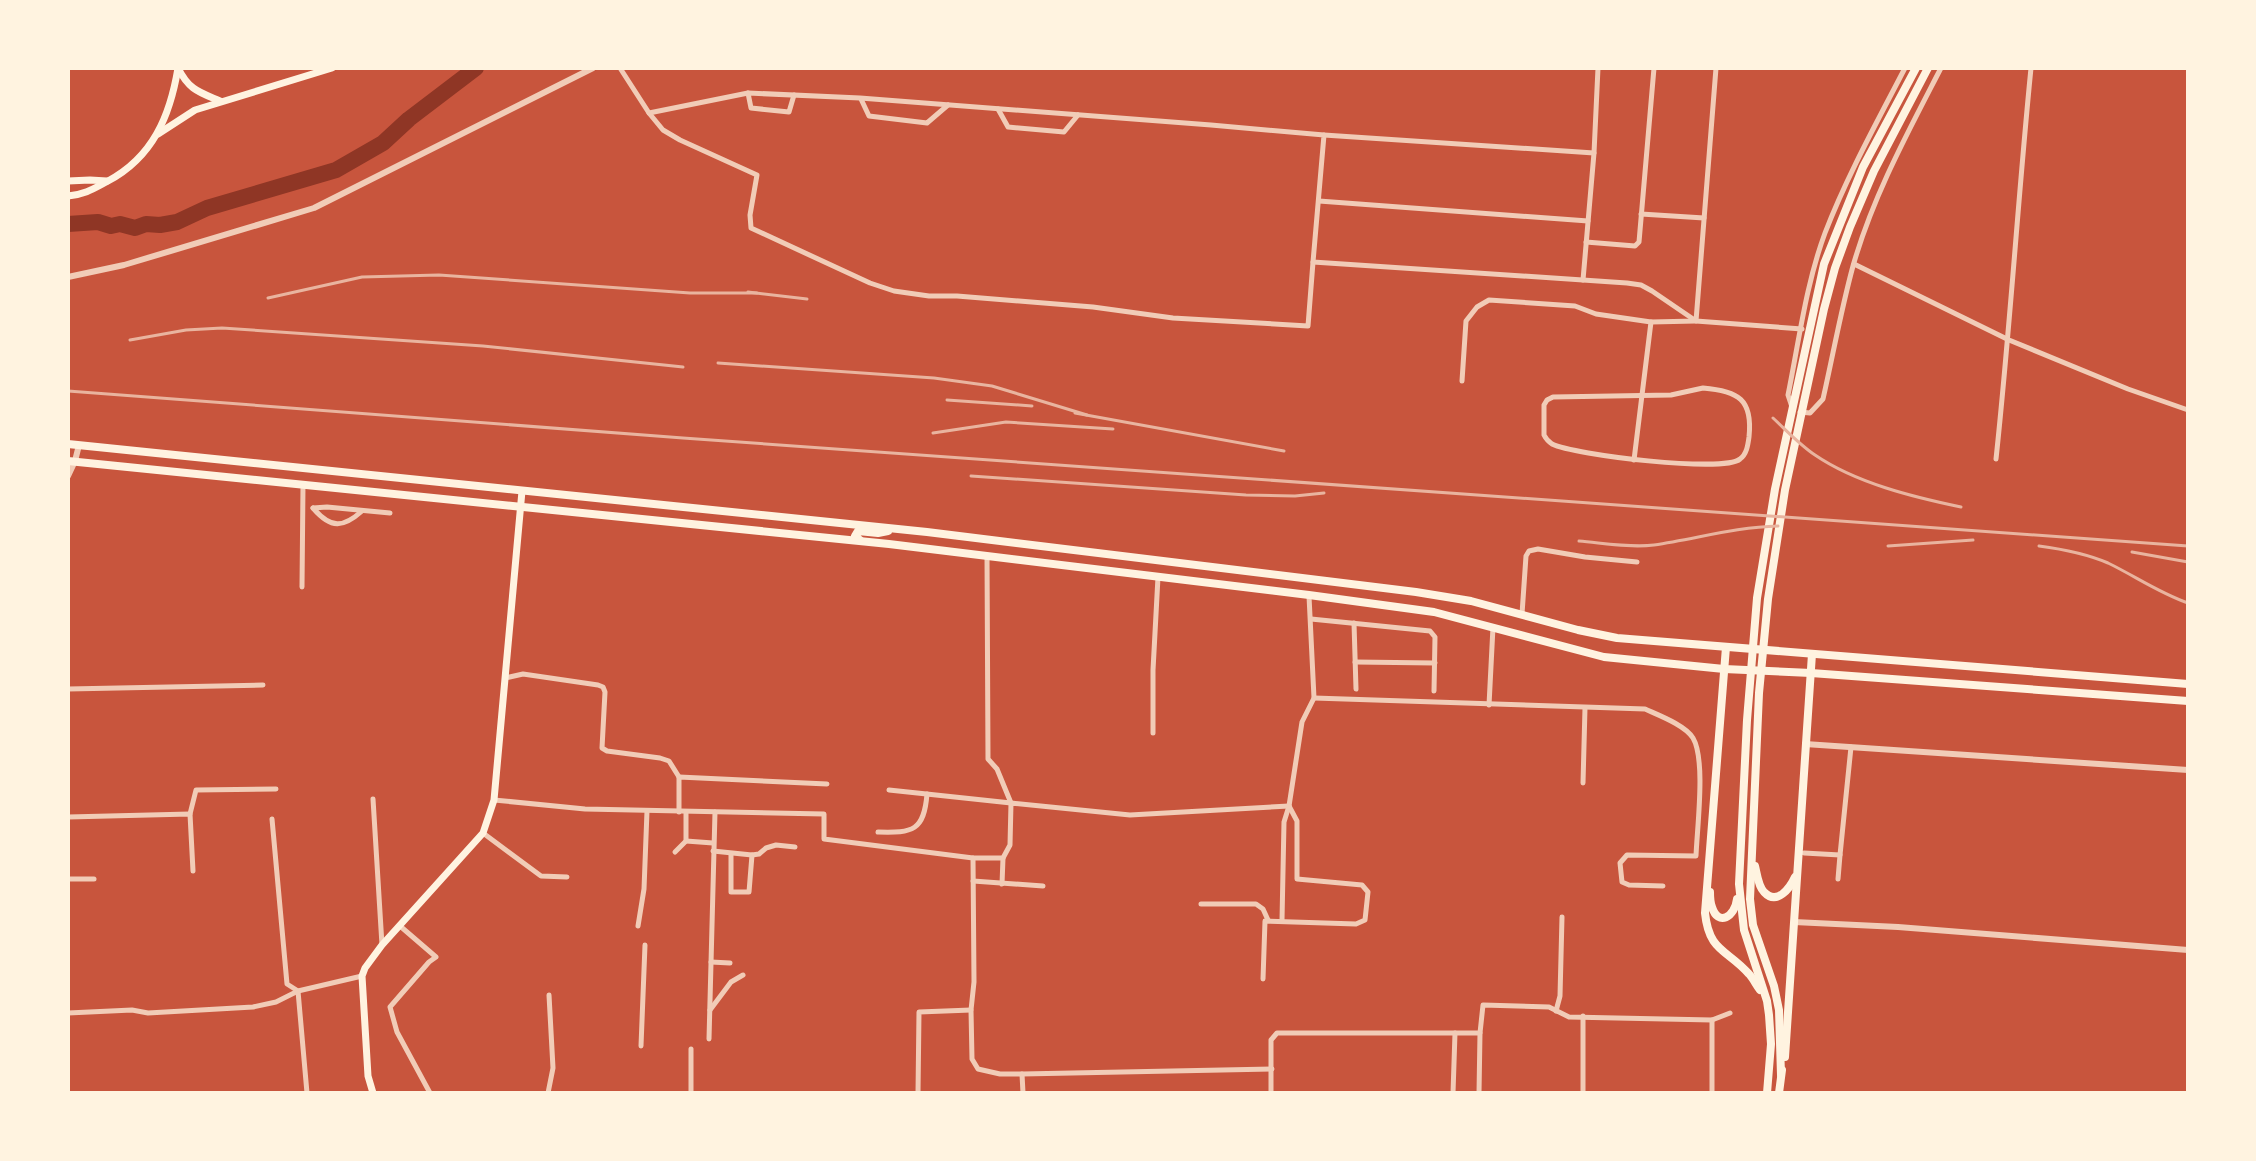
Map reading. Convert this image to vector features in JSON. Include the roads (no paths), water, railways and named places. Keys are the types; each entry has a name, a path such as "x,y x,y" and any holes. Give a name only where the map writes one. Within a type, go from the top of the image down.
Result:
{"main road":[{"path":"178,68 193,90 220,101"},
{"path":"68,196 89,193 132,165 158,134 168,113 178,68"},
{"path":"158,134 195,110 332,68"},
{"path":"1708,875 1712,908 1718,916 1730,916 1736,910 1739,884 1757,598 1775,489 1811,320 1824,264 1857,181 1916,68"},
{"path":"1781,1075 1779,1010 1753,925 1750,899 1759,693 1768,599 1785,490 1824,309 1840,255 1868,185 1928,68"},
{"path":"68,181 107,181"},
{"path":"68,444 896,529 1299,578 1457,598 1617,638 2188,684"},
{"path":"72,461 987,554 1309,595 1434,612 1604,657 1724,669 2188,701"},
{"path":"373,1093 368,1076 362,976 365,968 483,833 494,800 522,491"},
{"path":"864,541 855,533 896,529"},
{"path":"1267,590 1308,588 1309,583 1299,578"},
{"path":"1726,647 1705,913 1707,929 1718,947 1749,973 1767,1001"},
{"path":"1779,1093 1785,1057 1812,654"},
{"path":"1752,853 1761,888 1770,896 1779,897 1789,889 1798,866"},
{"path":"1739,884 1744,930 1767,1001 1771,1044 1767,1093"}],"street":[{"path":"68,277 124,265 314,208 593,68"},
{"path":"620,68 663,130 757,175 750,215 751,228 870,283 894,291 929,296 1083,306 1173,318 1308,326 1324,135"},
{"path":"1583,280 1598,68"},
{"path":"1586,242 1635,246 1639,242 1654,68"},
{"path":"1696,321 1716,68"},
{"path":"1905,68 1849,175 1824,236 1811,281 1788,400 1795,411 1810,413 1823,399 1854,264 1894,160 1941,68"},
{"path":"1996,459 2031,68"},
{"path":"649,113 748,93 860,98 1594,153"},
{"path":"748,93 751,108 789,112 794,95"},
{"path":"860,98 869,116 927,123 948,105"},
{"path":"998,109 1008,127 1064,132 1078,115"},
{"path":"1319,201 1588,221"},
{"path":"1641,214 1704,218"},
{"path":"1313,262 1641,285 1696,321"},
{"path":"1854,264 2009,340 2188,410"},
{"path":"1462,381 1466,321 1477,307 1489,300 1575,306 1596,314 1651,322 1696,321 1802,329"},
{"path":"1634,460 1651,322"},
{"path":"1703,388 1735,395 1748,407 1749,439 1740,460 1710,465 1634,460 1550,443 1544,435 1544,405 1547,400 1553,397 1671,395 1703,388"},
{"path":"68,476 79,445"},
{"path":"302,587 303,485"},
{"path":"362,511 348,522 336,525 326,521 313,508 327,507 390,513"},
{"path":"1522,614 1526,556 1529,551 1538,549 1637,562"},
{"path":"987,554 988,759 997,769 1011,803 1010,845 1003,858 1002,884"},
{"path":"1153,733 1158,577"},
{"path":"1282,920 1284,822 1302,722 1314,698 1309,595"},
{"path":"1311,619 1430,631 1435,637 1434,691"},
{"path":"1354,623 1356,689"},
{"path":"1489,705 1493,627"},
{"path":"1355,662 1435,663"},
{"path":"504,678 523,674 603,687 602,748 669,761 679,777 686,841"},
{"path":"68,689 263,685"},
{"path":"1314,698 1645,709 1668,720 1693,738 1699,761 1696,856"},
{"path":"1583,783 1585,707"},
{"path":"1805,744 2188,770"},
{"path":"1838,879 1851,747"},
{"path":"679,777 827,784"},
{"path":"193,871 190,814 196,790 276,789"},
{"path":"889,790 1130,815 1289,806"},
{"path":"878,832 910,832 925,813 927,794"},
{"path":"373,799 382,945"},
{"path":"494,800 585,809 824,814 824,839 973,858 1003,858"},
{"path":"1263,979 1264,924 1268,920 1361,923 1365,920 1368,892 1362,885 1297,879 1297,821 1289,806"},
{"path":"638,926 644,889 647,811"},
{"path":"709,1039 715,812"},
{"path":"68,817 190,814"},
{"path":"272,819 287,984 298,991"},
{"path":"483,833 541,876 567,877"},
{"path":"675,852 686,841 713,843"},
{"path":"713,851 752,855 776,845 795,847"},
{"path":"1804,853 1840,855"},
{"path":"731,854 731,892 749,892 752,855"},
{"path":"1663,886 1622,882 1620,863 1623,858 1627,855 1709,856"},
{"path":"973,858 972,1059 978,1069 1000,1074 1272,1069"},
{"path":"68,879 94,879"},
{"path":"973,881 1043,886"},
{"path":"1201,904 1256,904 1263,909 1268,920"},
{"path":"1556,1011 1560,996 1562,917"},
{"path":"1794,922 1929,929 2188,950"},
{"path":"399,926 436,957 390,1007 397,1032 430,1093"},
{"path":"641,1046 645,945"},
{"path":"711,962 730,963"},
{"path":"710,1011 731,982 743,975"},
{"path":"68,1013 132,1010 148,1013 253,1007 276,1002 298,991 362,976"},
{"path":"298,991 307,1093"},
{"path":"548,1093 553,1068 549,995"},
{"path":"1479,1093 1483,1005 1549,1007 1569,1017 1712,1020 1730,1013"},
{"path":"918,1093 919,1012 971,1010"},
{"path":"1583,1016 1583,1093"},
{"path":"1712,1020 1712,1093"},
{"path":"1271,1093 1271,1040 1277,1033 1480,1033"},
{"path":"1453,1093 1455,1033"},
{"path":"691,1049 691,1093"},
{"path":"1022,1074 1023,1093"}],"waterway":[{"path":"68,224 98,222 135,228 146,224 177,222 207,208 336,170 383,143 476,68"}],"railway":[{"path":"268,298 362,277 439,275 690,293 757,293"},
{"path":"748,292 807,299"},
{"path":"130,340 186,330 222,328 483,346 683,367"},
{"path":"718,363 934,378 992,386 1087,415"},
{"path":"68,391 2188,546"},
{"path":"947,400 1032,406"},
{"path":"1075,413 1284,451"},
{"path":"1773,418 1809,451 1848,474 1905,494 1961,507"},
{"path":"933,433 1006,422 1113,429"},
{"path":"971,476 1246,495 1324,493"},
{"path":"1579,541 1645,546 1778,526"},
{"path":"1888,546 1973,540"},
{"path":"2039,546 2100,560 2188,603"},
{"path":"2132,552 2188,562"}]}
